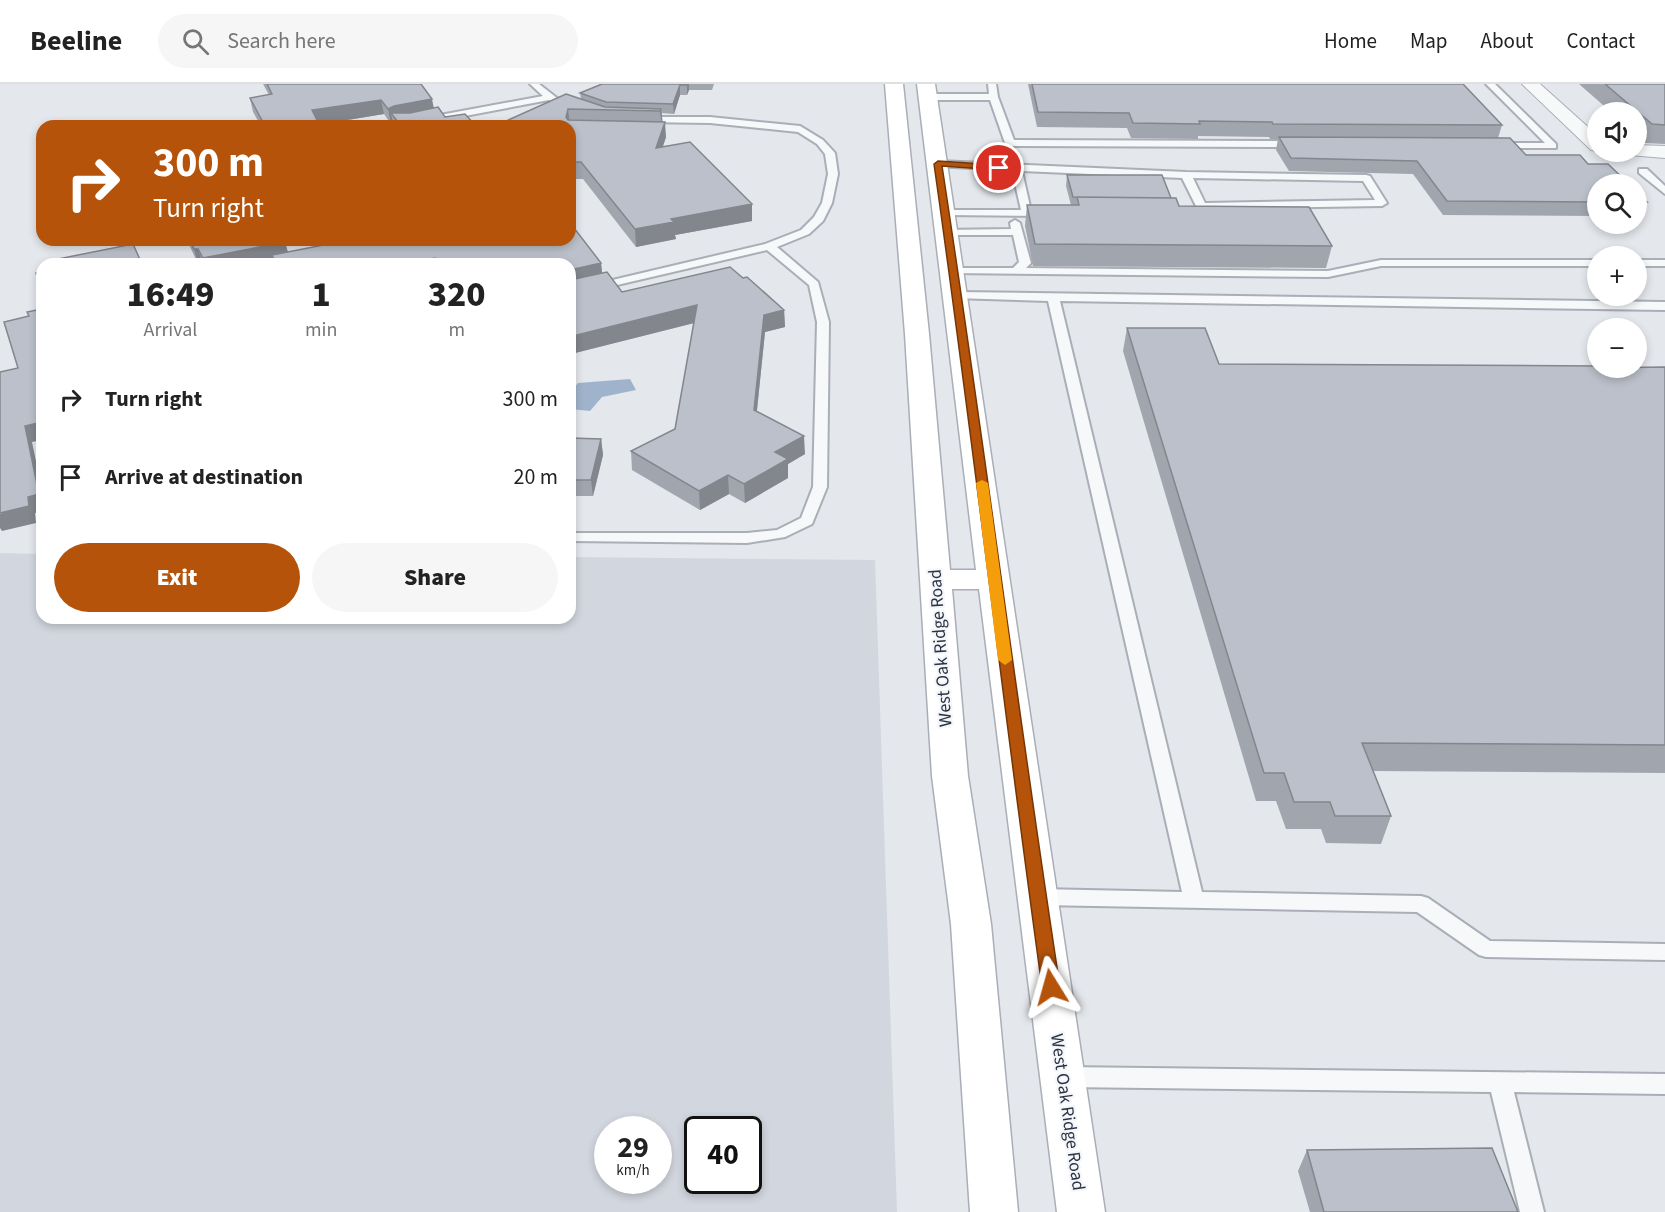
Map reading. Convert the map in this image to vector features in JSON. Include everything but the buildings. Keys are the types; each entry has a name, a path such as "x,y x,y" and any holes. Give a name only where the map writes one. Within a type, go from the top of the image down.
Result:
{"street":[{"name":"West Oak Ridge Road","path":"894,84 950,776 971,924 994,1212"},
{"path":"908,84 909,93 927,91"},
{"path":"1530,84 1587,137"},
{"name":"West Oak Ridge Road","path":"927,91 956,284 1019,769 1039,897 1081,1212"},
{"path":"1647,152 1665,152"},
{"path":"908,241 925,255 929,281 934,294 956,284"},
{"path":"935,579 995,580"}],"lane":[{"path":"534,84 551,98 581,112"},
{"path":"992,84 994,97 1010,143 1305,144"},
{"path":"1482,146 1553,146 1490,84"},
{"path":"927,91 994,97"},
{"path":"430,120 551,98"},
{"path":"576,292 769,246 805,232 819,219 827,203 833,174 830,153 820,142 800,129 710,120 630,119"},
{"path":"667,132 672,120"},
{"path":"938,164 1185,175 1366,178 1382,203 1197,210 1185,175"},
{"path":"1017,169 1028,214"},
{"path":"1643,171 1665,191"},
{"path":"945,212 1063,214"},
{"path":"1012,213 1024,263 1015,272"},
{"path":"947,232 1017,232"},
{"path":"576,537 747,538 780,534 807,521 820,487 820,391 824,322 814,284 769,246"},
{"path":"956,284 1015,272 1328,274 1381,263 1587,263"},
{"path":"1647,263 1665,263"},
{"path":"956,284 1053,297 1665,306"},
{"path":"1053,297 1194,901"},
{"path":"1039,897 1421,904 1486,949 1665,952"},
{"path":"1063,1077 1665,1084"},
{"path":"1500,1083 1532,1212"}],"shaded area":[{"path":"0,553 36,554 36,624 576,624 576,557 875,560 897,1212 0,1212"}],"water":[{"path":"630,379 636,390 602,397 590,411 576,410 576,386 578,383"}],"slow traffic":[{"path":"982,483 1005,660"}],"route":[{"path":"999,168 938,164 1019,769 1051,987"}]}
